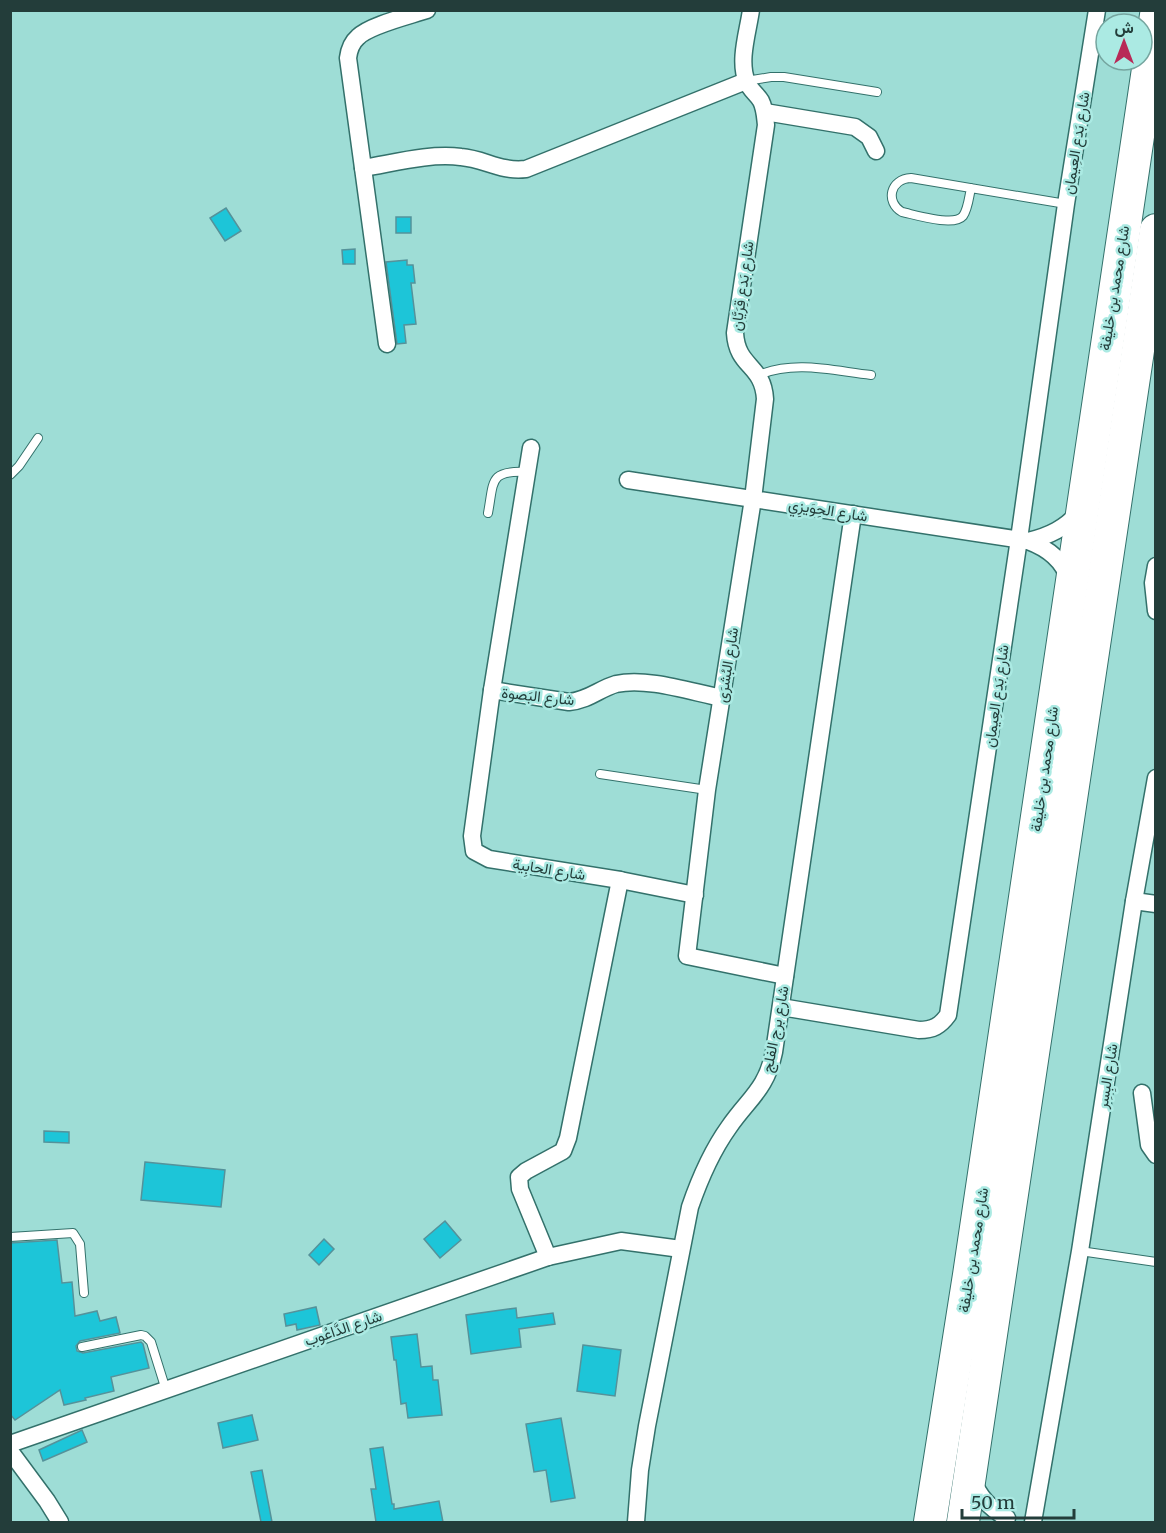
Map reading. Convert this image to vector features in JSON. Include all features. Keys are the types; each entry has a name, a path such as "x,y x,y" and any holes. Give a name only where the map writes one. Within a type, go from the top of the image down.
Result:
{"highway":[{"name":"شارع محمد بن خليفة","path":"930,1522 1155,15"},
{"name":"شارع محمد بن خليفة","path":"963,1522 1119,484 1146,335 1152,289 1155,230"}],"street":[{"path":"387,344 348,58 350,47 356,38 366,31 426,10"},
{"path":"752,10 743,67 746,81 765,112 855,128 869,137 876,151"},
{"name":"شارع بَدع العِيمان","path":"781,1007 920,1030 931,1030 941,1024 948,1015 1023,540 1066,204 1097,10"},
{"path":"363,168 449,156 464,157 500,168 526,169 746,81"},
{"name":"شارع بَدع قِرَيَّان","path":"759,375 739,354 735,344 735,333 766,125 765,112"},
{"name":"شارع البُشرَى","path":"759,375 763,382 765,399 753,499 707,790 687,956 785,976"},
{"name":"شارع الحابِية","path":"531,448 492,690 472,836 474,851 489,859 620,880"},
{"name":"شارع الحِوَيزِي","path":"628,480 1023,540 1047,550 1056,557 1068,575 1070,586"},
{"name":"شارع الحِوَيزِي","path":"1023,540 1040,538 1063,528 1081,510"},
{"name":"شارع برج الفلج","path":"637,1522 640,1470 647,1426 690,1207 713,1151 729,1126 766,1080 772,1060 853,514"},
{"path":"1155,566 1153,583 1155,611"},
{"name":"شارع البَصوة","path":"492,690 569,702 592,696 602,689 631,682 722,698"},
{"name":"شارع البِسِر","path":"1036,1522 1155,778"},
{"path":"548,1257 520,1189 519,1177 563,1151 568,1138 620,880 694,895"},
{"path":"1134,901 1155,904"},
{"path":"1142,1093 1149,1144 1155,1155"},
{"name":"شارع الدَّاعُوب","path":"10,1444 548,1257 621,1241 681,1249"},
{"path":"10,1450 60,1522"},
{"path":"971,1474 984,1500 999,1520 1036,1522"}],"lane":[{"path":"746,81 784,77 877,92"},
{"name":"شارع بَدع العِيمان","path":"971,188 964,214 960,219 952,221 902,212 893,205 891,199 893,188 900,180 905,179 971,188 1066,204"},
{"path":"759,375 778,368 797,366 871,375"},
{"path":"10,475 38,438"},
{"path":"488,513 494,483 499,475 509,471 527,472"},
{"path":"600,774 707,790"},
{"path":"10,1237 73,1233 80,1244 84,1293"},
{"path":"1080,1251 1155,1262"},
{"path":"82,1347 145,1336 151,1342 166,1390"}],"building":[{"path":"226,208 241,231 225,241 210,218"},
{"path":"396,217 411,217 411,233 396,233"},
{"path":"355,249 355,264 343,264 342,250"},
{"path":"407,260 407,265 413,265 415,283 411,283 416,324 404,325 406,343 397,344 386,262"},
{"path":"44,1131 69,1132 69,1143 44,1142"},
{"path":"145,1162 225,1170 221,1207 141,1200"},
{"path":"445,1221 461,1240 440,1258 424,1239"},
{"path":"324,1239 334,1249 319,1265 309,1255"},
{"path":"57,1240 62,1283 72,1282 75,1316 97,1311 100,1321 116,1317 120,1333 80,1341 76,1346 77,1351 83,1353 141,1342 149,1368 111,1377 114,1391 85,1398 86,1400 64,1405 60,1390 15,1420 10,1414 10,1243"},
{"path":"316,1307 320,1325 297,1330 296,1324 286,1326 284,1314"},
{"path":"516,1308 517,1318 553,1313 555,1324 519,1329 521,1347 471,1354 466,1315"},
{"path":"417,1334 421,1367 432,1366 433,1380 438,1380 442,1415 408,1418 406,1403 401,1404 391,1337"},
{"path":"583,1345 621,1350 615,1396 577,1391"},
{"path":"252,1415 258,1440 223,1448 218,1423"},
{"path":"561,1418 575,1498 551,1502 546,1470 534,1472 526,1424"},
{"path":"82,1430 87,1442 43,1461 39,1450"},
{"path":"383,1447 394,1509 439,1501 443,1522 376,1522 371,1489 376,1489 370,1449"},
{"path":"262,1470 272,1522 261,1522 251,1472"}]}
